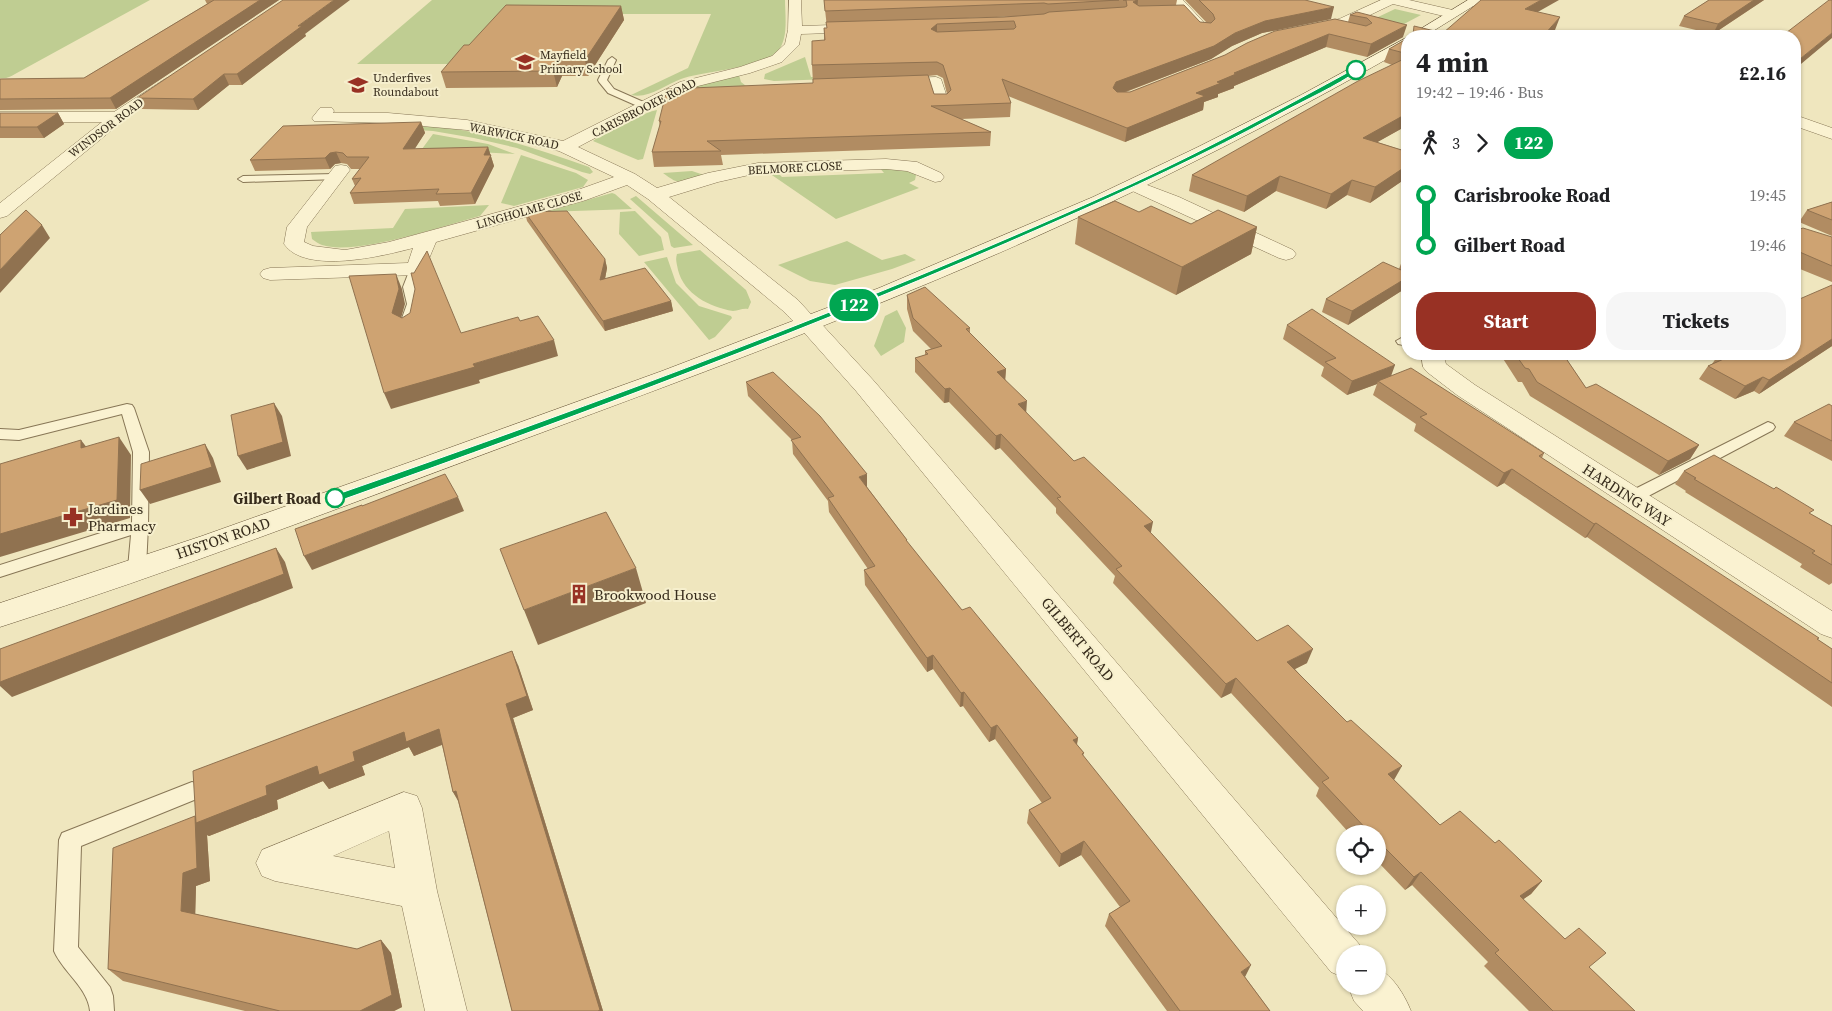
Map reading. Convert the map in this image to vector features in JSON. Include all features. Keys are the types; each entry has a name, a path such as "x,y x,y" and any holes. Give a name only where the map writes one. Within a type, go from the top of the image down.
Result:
{"street":[{"name":"CARISBROOKE ROAD","path":"565,147 646,106 684,84 696,80 749,77 786,53 792,45 796,30 795,0"},
{"path":"1176,0 1184,14 1204,31"},
{"path":"1294,33 1329,27 1344,22 1392,0 1452,14"},
{"path":"1426,30 1472,1"},
{"path":"796,30 879,27"},
{"name":"HISTON ROAD","path":"0,616 479,448 808,323 958,262 1134,185 1244,131 1401,45"},
{"name":"WINDSOR ROAD","path":"0,212 118,117 179,76"},
{"path":"876,84 936,82 941,103"},
{"name":"WARWICK ROAD","path":"326,111 320,118 388,118 467,125 565,147 629,178 655,195 790,304 808,323"},
{"path":"0,117 118,117"},
{"path":"1801,122 1832,134"},
{"path":"1801,130 1813,127"},
{"name":"BELMORE CLOSE","path":"655,195 714,177 758,168 886,164 911,166 935,177"},
{"name":"LINGHOLME CLOSE","path":"338,174 297,227 294,244 308,252 345,256 391,248 579,196 629,178"},
{"path":"1134,185 1189,208 1218,224 1286,254"},
{"path":"270,274 416,269 427,238"},
{"name":"GILBERT ROAD","path":"808,323 865,386 1336,947"},
{"name":"HARDING WAY","path":"1434,360 1435,366 1466,390 1832,626"},
{"path":"418,891 446,1011"},
{"path":"1377,995 1390,1011"}],"lane":[{"path":"1329,27 1344,30"},
{"path":"612,60 602,80 611,91 646,106"},
{"path":"243,179 338,174"},
{"path":"406,328 413,304 409,286 416,269"},
{"path":"0,434 19,436 127,408 141,452 140,526 137,568"},
{"path":"1631,498 1768,427"},
{"path":"0,571 140,526"},
{"path":"102,1011 101,996 66,951 70,840 192,790"}],"green space":[{"path":"0,0 150,0 11,76 0,78"},
{"path":"432,0 785,0 786,27 781,47 777,52 759,62 691,76 651,93 638,96 631,95 688,68 711,14 507,14 458,64 357,64"},
{"path":"1395,9 1421,15 1389,32 1359,26"},
{"path":"805,57 811,77 832,76 833,79 774,81 764,79 765,74"},
{"path":"739,75 741,82 755,93 678,93 698,84"},
{"path":"657,110 643,159 638,160 593,141 649,112"},
{"path":"387,124 421,125 478,133 553,154 589,167 593,172 590,174 582,172 517,148 433,131 383,128"},
{"path":"433,134 488,144 515,154 422,149"},
{"path":"521,155 576,173 588,180 583,187 514,206 501,203"},
{"path":"879,167 913,172 916,175 915,180 909,183 919,188 836,219 766,171 776,171 782,177 884,173"},
{"path":"692,171 704,175 692,180 679,182 663,173"},
{"path":"612,193 632,209 545,212"},
{"path":"636,196 693,245 674,248 671,246 668,233 630,199"},
{"path":"489,205 480,216 377,243 356,247 337,247 322,245 312,239 311,232 393,228 405,209"},
{"path":"635,211 661,237 664,250 639,256 619,234 620,212"},
{"path":"847,241 882,260 905,254 916,260 892,269 835,285 810,281 778,265"},
{"path":"700,250 746,290 751,302 748,309 733,311 715,306 699,298 686,286 678,270 677,254"},
{"path":"667,257 676,283 699,306 731,316 732,318 715,337 709,340 644,262"},
{"path":"897,310 906,328 904,342 881,356 874,346 885,316"}],"building":[{"path":"214,0 260,0 110,98 0,99 0,79 84,78"},
{"path":"283,0 334,0 237,74 224,74 193,99 137,98"},
{"path":"824,0 1119,0 825,11"},
{"path":"1126,0 1137,0 1133,2 1139,6 1184,5 1200,22 1211,23 1215,19 1213,14 1199,0 1305,0 1334,7 1265,21 1235,33 1214,46 1116,82 1113,88 1117,92 1130,92 1225,55 1275,31 1335,19 1366,26 1372,23 1367,18 1350,15 1357,12 1407,25 1371,44 1329,34 1234,73 1236,74 1217,82 1221,83 1196,93 1205,96 1127,128 1002,79 1011,103 931,106 991,132 707,141 721,151 652,152 661,121 659,121 667,89 813,83 813,79 928,75 934,94 947,94 951,90 943,65 937,62 812,65 812,41 825,40 824,28 827,28 826,22 1004,17 1127,6","holes":["1014,21 1016,27 1014,29 937,32 931,29 937,24"]},
{"path":"1481,0 1541,0 1525,9 1560,17 1548,30 1446,30"},
{"path":"1709,0 1754,0 1718,24 1684,16"},
{"path":"1829,0 1832,0 1832,33 1801,58 1801,30 1790,30"},
{"path":"506,5 621,6 585,60 558,60 553,71 441,72 464,45 469,45"},
{"path":"1414,26 1431,30 1414,30"},
{"path":"1401,42 1401,52 1389,49"},
{"path":"1401,60 1401,117 1363,138 1401,150 1401,170 1375,187 1352,180 1331,194 1280,176 1247,196 1192,175 1358,81"},
{"path":"0,113 58,113 37,127 0,127"},
{"path":"421,122 403,149 488,147 484,155 491,155 471,193 436,194 439,189 350,193 361,178 352,179 369,157 347,157 343,153 330,153 325,158 250,160 283,126"},
{"path":"1115,201 1139,212 1151,206 1191,224 1218,210 1257,227 1182,267 1078,217"},
{"path":"1832,202 1832,220 1807,210"},
{"path":"26,210 42,225 0,270 0,235"},
{"path":"567,211 605,259 600,280 645,268 671,301 603,321 525,212"},
{"path":"1801,229 1832,237 1832,266 1801,253"},
{"path":"427,251 461,333 518,317 520,321 538,316 554,340 473,364 475,367 384,393 349,276 396,274 399,289 392,313 402,318 410,313 415,289 411,273 414,273"},
{"path":"1383,262 1401,270 1401,281 1352,311 1326,299"},
{"path":"1832,285 1832,339 1801,359 1801,298"},
{"path":"925,287 970,328 966,329 1006,369 997,372 1027,401 1018,404 1074,461 1084,457 1153,522 1144,526 1257,641 1288,625 1313,649 1287,662 1347,722 1351,720 1402,766 1388,774 1440,825 1460,811 1495,843 1499,840 1542,881 1520,896 1565,939 1579,928 1606,953 1589,967 1635,1011 1553,1011 1495,953 1499,950 1421,872 1414,877 1386,849 1386,825 1363,825 1322,782 1329,778 1236,678 1226,684 1116,569 1122,566 1057,498 1061,497 1001,434 996,436 950,388 945,389 915,358 928,354 925,351 942,346 913,318 907,295"},
{"path":"1312,309 1395,365 1352,381 1325,362 1336,358 1287,325"},
{"path":"1519,360 1567,360 1586,388 1596,384 1699,445 1668,461 1537,382 1529,369 1525,368"},
{"path":"1721,360 1800,360 1769,380 1763,377 1745,386 1708,366"},
{"path":"1411,368 1544,453 1539,456 1819,638 1817,639 1832,649 1832,683 1596,523 1594,524 1512,469 1504,473 1420,417 1427,414 1378,381"},
{"path":"773,372 820,416 867,474 859,477 962,610 970,607 1078,738 1073,740 1084,753 1082,754 1251,965 1241,972 1270,1011 1180,1011 1109,914 1130,901 1084,841 1061,854 1029,810 1051,798 997,725 991,728 964,692 961,693 933,655 927,658 864,570 875,566 828,498 834,496 791,440 801,437 746,382"},
{"path":"274,403 283,442 238,456 231,415"},
{"path":"1829,404 1832,406 1832,441 1794,422"},
{"path":"119,437 117,500 0,534 0,464 81,440 81,448"},
{"path":"205,444 212,467 140,490 141,464"},
{"path":"1714,455 1774,489 1776,487 1814,510 1809,513 1832,526 1832,565 1812,553 1815,551 1694,479 1696,478 1684,471"},
{"path":"445,474 458,497 304,556 295,529"},
{"path":"606,512 636,568 524,610 500,549"},
{"path":"276,548 284,574 0,682 0,649"},
{"path":"512,651 527,696 506,704 600,1010 598,1011 512,1011 456,791 453,792 439,729 406,742 404,732 353,752 355,761 319,775 317,766 266,786 267,795 196,823 193,771"},
{"path":"195,816 197,868 183,873 181,911 357,949 381,940 392,995 360,1011 280,1011 108,969 113,848"}],"bus line":[{"name":"122","path":"335,498 479,448 660,380 941,270 1134,185 1236,136 1356,70"}],"place":[{"name":"Mayfield Primary School","path":"525,62"},
{"name":"Underfives Roundabout","path":"358,85"},
{"name":"Gilbert Road","path":"335,498"},
{"name":"Jardines Pharmacy","path":"73,517"},
{"name":"Brookwood House","path":"579,594"}]}
